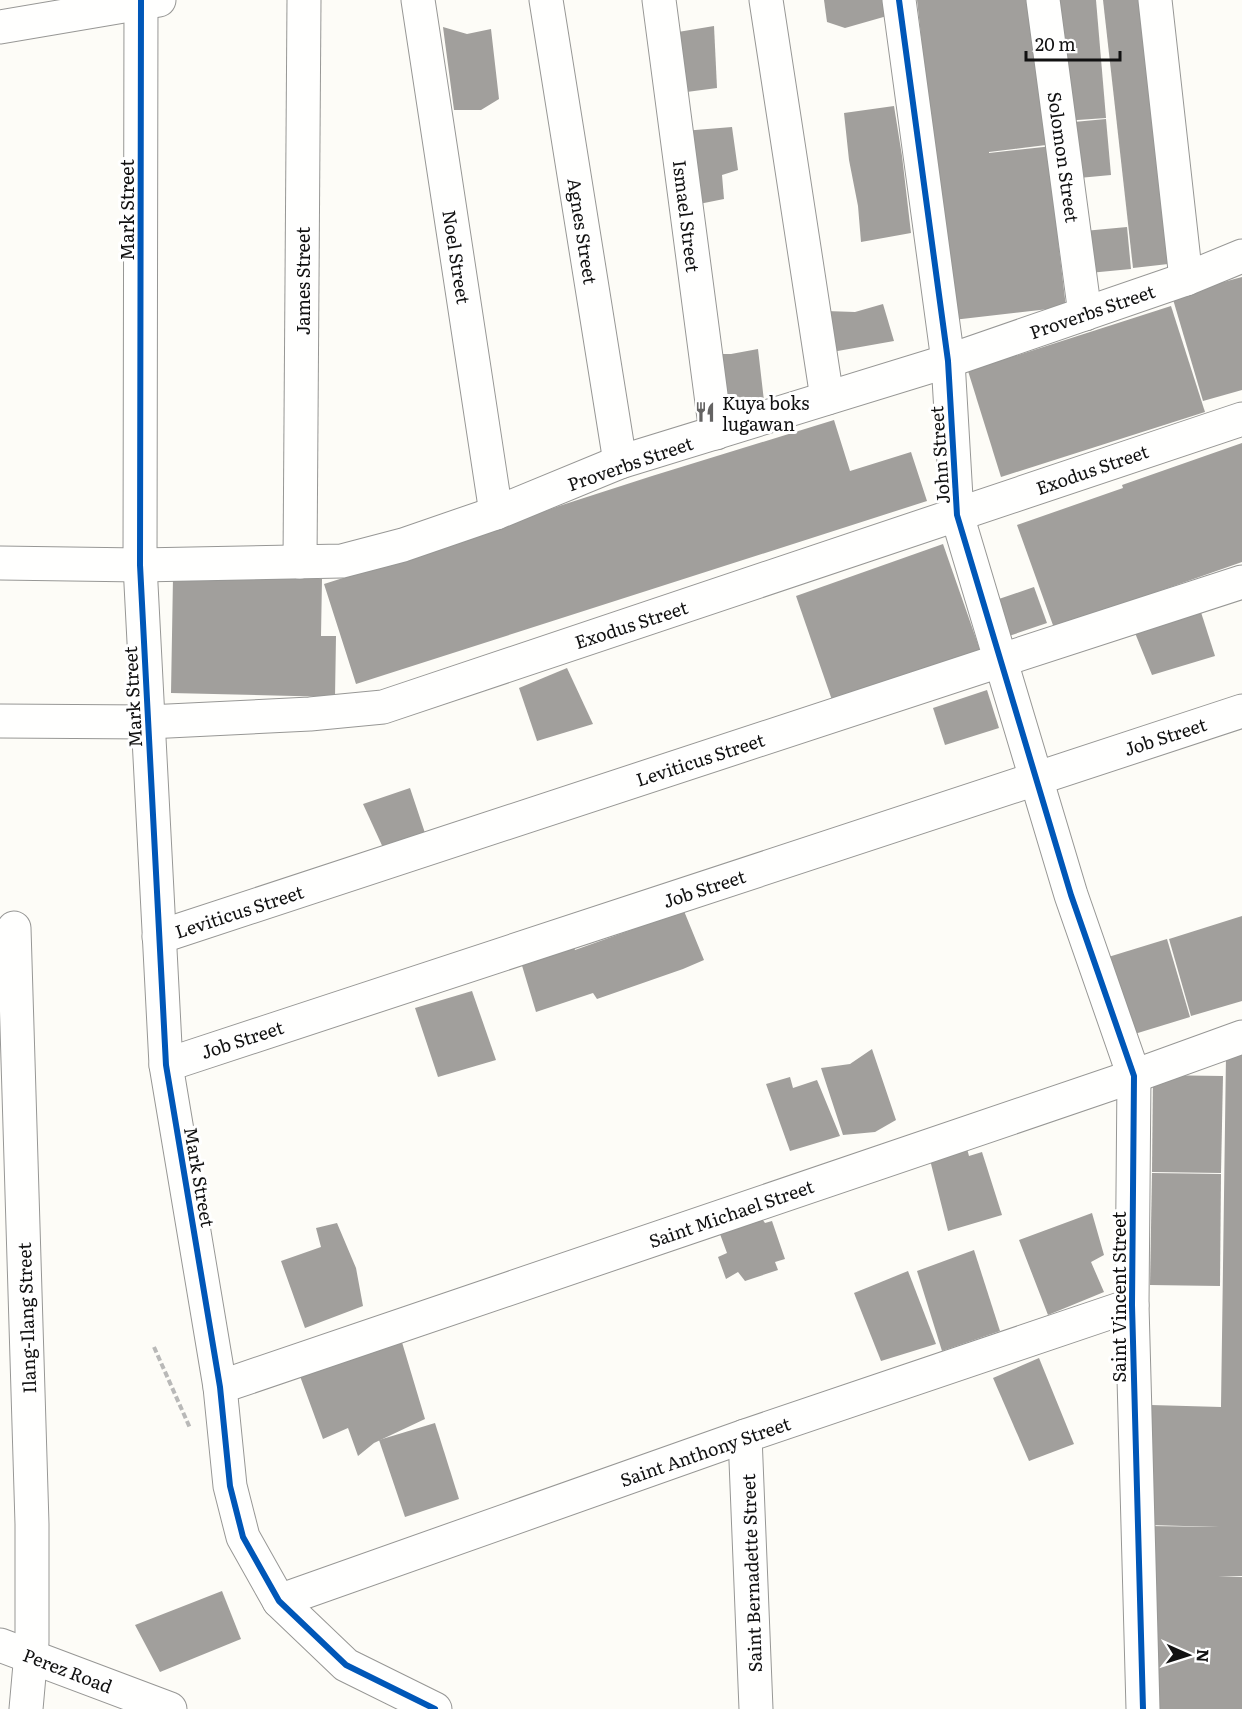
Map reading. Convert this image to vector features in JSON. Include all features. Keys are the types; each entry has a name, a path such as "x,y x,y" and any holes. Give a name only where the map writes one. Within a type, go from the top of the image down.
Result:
{"street":[{"name":"James Street","path":"300,562 304,0"},
{"name":"Noel Street","path":"418,0 496,513"},
{"name":"Agnes Street","path":"546,0 621,462"},
{"name":"Ismael Street","path":"659,0 716,433"},
{"path":"766,0 827,398"},
{"name":"John Street","path":"899,0 948,361 957,515 1071,895"},
{"name":"Solomon Street","path":"1043,0 1085,314"},
{"path":"1155,0 1186,279"},
{"path":"0,27 147,1"},
{"name":"Mark Street","path":"147,1 140,565 165,1065 220,1387 230,1486 243,1537 279,1601 346,1665 435,1709"},
{"name":"Proverbs Street","path":"0,563 140,565 342,561 403,545 496,513 621,462 948,361 1186,279 1242,256"},
{"name":"Exodus Street","path":"0,721 148,722 310,714 383,707 1242,419"},
{"name":"Leviticus Street","path":"159,937 1242,582"},
{"name":"Job Street","path":"165,1065 1242,711"},
{"name":"Saint Vincent Street","path":"1071,895 1134,1076 1132,1305 1143,1709"},
{"name":"Ilang-Ilang Street","path":"14,928 32,1524 32,1626 15,1650 26,1709"},
{"name":"Saint Michael Street","path":"220,1387 1134,1076 1242,1037"},
{"name":"Saint Anthony Street","path":"279,1601 745,1436 1132,1305"},
{"name":"Saint Bernadette Street","path":"745,1436 756,1709"},
{"name":"Perez Road","path":"15,1650 170,1709"}],"building":[{"path":"824,0 892,0 894,14 845,28 827,22"},
{"path":"917,0 1029,0 1046,145 989,153 1053,146 1061,240 1058,240 1066,307 953,320"},
{"path":"1053,0 1096,0 1106,118 1063,121"},
{"path":"1103,0 1149,0 1177,263 1133,268"},
{"path":"714,26 717,88 679,93 672,33"},
{"path":"443,27 467,34 491,29 499,99 481,110 454,110"},
{"path":"894,106 911,233 861,242 844,113"},
{"path":"1106,119 1111,175 1068,179 1063,123"},
{"path":"732,127 738,170 722,175 724,199 694,205 683,131"},
{"path":"1127,227 1131,269 1089,273 1084,231"},
{"path":"1242,277 1242,390 1203,401 1172,296"},
{"path":"883,304 894,341 832,352 826,311 855,312"},
{"path":"1171,306 1205,412 1001,477 968,371"},
{"path":"758,349 764,401 720,409 713,354 731,354"},
{"path":"834,420 850,471 911,452 927,501 356,684 324,584 473,537 652,476"},
{"path":"1242,443 1242,562 1054,628 1017,525"},
{"path":"943,544 980,650 833,703 796,596"},
{"path":"173,577 322,579 321,636 336,636 335,697 171,693"},
{"path":"1034,587 1047,623 1003,638 990,602"},
{"path":"1199,606 1215,656 1152,675 1133,628"},
{"path":"567,668 593,724 537,741 519,688"},
{"path":"987,690 999,728 945,745 933,708"},
{"path":"410,788 426,836 385,852 363,804"},
{"path":"684,911 704,960 597,999 593,993 536,1012 520,959 573,945 575,950"},
{"path":"1242,916 1242,1001 1191,1016 1169,939"},
{"path":"1167,939 1190,1017 1128,1036 1105,958"},
{"path":"472,991 496,1060 438,1077 415,1008"},
{"path":"872,1049 896,1120 875,1132 843,1135 821,1068 850,1064"},
{"path":"1226,1055 1242,1055 1242,1576 1218,1577 1242,1577 1242,1709 1149,1709 1149,1526 1219,1527 1149,1525 1151,1405 1221,1407"},
{"path":"1153,1075 1223,1076 1221,1173 1152,1172"},
{"path":"790,1077 793,1088 817,1080 840,1136 790,1151 766,1084"},
{"path":"965,1141 969,1156 982,1152 1002,1215 948,1231 928,1152"},
{"path":"1152,1173 1221,1174 1220,1286 1150,1285"},
{"path":"758,1213 765,1223 772,1221 785,1259 775,1262 778,1270 745,1281 738,1272 726,1279 718,1257 727,1253 717,1226"},
{"path":"1092,1213 1104,1255 1091,1262 1104,1292 1048,1315 1019,1240"},
{"path":"337,1223 356,1268 363,1306 305,1328 281,1261 321,1247 316,1228"},
{"path":"974,1250 1000,1331 942,1351 917,1271"},
{"path":"908,1271 936,1344 881,1361 854,1293"},
{"path":"398,1329 425,1419 374,1443 358,1456 348,1428 323,1439 297,1368"},
{"path":"1039,1358 1074,1444 1029,1461 993,1378"},
{"path":"435,1423 459,1499 405,1517 379,1440"},
{"path":"222,1591 241,1639 160,1672 135,1625"}],"cycle path":[{"path":"141,0 140,565 166,1065 220,1387 230,1486 243,1537 279,1601 346,1665 435,1709"},
{"path":"899,0 948,361 957,515 1071,895 1134,1076 1132,1305 1143,1709"}],"place":[{"name":"Kuya boks lugawan","path":"705,412"}]}
